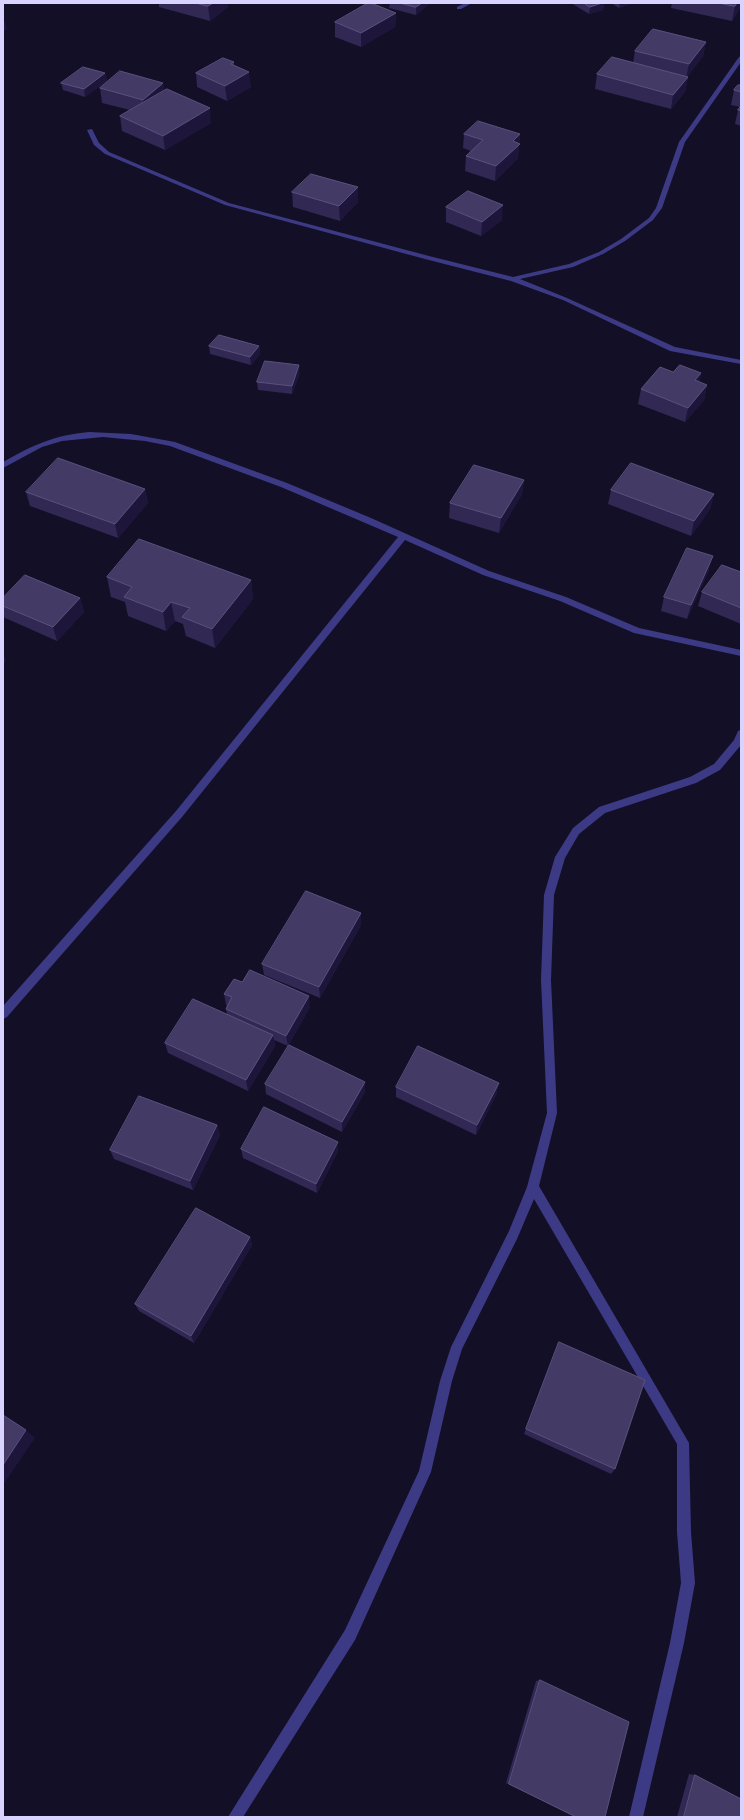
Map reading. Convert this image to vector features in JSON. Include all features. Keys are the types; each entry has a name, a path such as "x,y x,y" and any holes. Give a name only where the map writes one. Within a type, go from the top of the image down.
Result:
{"street":[{"path":"458,8 469,3"},
{"path":"513,279 571,266 601,253 623,240 651,219 659,208 682,142 741,58"},
{"path":"90,130 96,144 107,153 227,204 427,258 513,279 565,298 673,348 741,362"},
{"path":"3,465 26,452 61,438 98,435 154,440 172,444 284,485 486,573 563,598 637,631 741,653"},
{"path":"3,1014 179,814 403,536"},
{"path":"235,1817 350,1635 425,1472 446,1381 457,1347 513,1235 533,1187 552,1113 546,980 549,895 560,857 576,831 602,810 693,780 717,767 738,742 741,734"},
{"path":"533,1187 682,1443 684,1532 688,1583 677,1643 636,1817"}],"building":[{"path":"196,3 213,3 208,6"},
{"path":"368,3 396,13 361,33 335,22"},
{"path":"400,3 422,3 416,7"},
{"path":"584,3 602,3 590,7"},
{"path":"719,3 737,3 735,6"},
{"path":"653,29 706,42 689,64 635,51"},
{"path":"612,57 688,77 673,95 597,74"},
{"path":"223,58 234,62 231,64 249,72 225,86 196,73"},
{"path":"83,67 105,73 84,89 61,83"},
{"path":"120,71 163,83 143,100 100,88"},
{"path":"738,85 741,85 741,92 734,90"},
{"path":"167,89 210,108 163,136 120,116"},
{"path":"478,121 520,134 513,141 520,144 496,166 466,156 483,140 464,134"},
{"path":"311,174 358,187 339,206 292,192"},
{"path":"468,191 503,205 482,222 446,207"},
{"path":"219,335 259,346 250,357 209,346"},
{"path":"265,361 299,365 292,386 257,382"},
{"path":"680,365 701,373 695,380 707,385 688,408 641,389 660,367 673,372"},
{"path":"58,458 145,489 115,524 26,492"},
{"path":"631,463 714,494 694,521 611,490"},
{"path":"474,465 524,480 501,518 450,503"},
{"path":"139,539 251,580 212,629 182,617 190,608 171,602 163,612 124,597 132,587 107,577"},
{"path":"687,548 713,556 691,605 664,597"},
{"path":"722,565 741,572 741,608 702,592"},
{"path":"25,575 80,598 53,627 3,606 3,598"},
{"path":"306,891 361,913 319,987 262,964"},
{"path":"250,970 309,996 286,1036 226,1009 232,997 224,994 234,979 242,982"},
{"path":"193,999 273,1035 246,1080 165,1043"},
{"path":"289,1045 365,1082 342,1122 265,1084"},
{"path":"418,1046 499,1083 477,1125 396,1087"},
{"path":"139,1096 217,1125 190,1181 110,1150"},
{"path":"264,1107 338,1142 316,1184 241,1149"},
{"path":"196,1208 250,1237 191,1336 135,1304"},
{"path":"559,1342 645,1380 615,1469 526,1429"},
{"path":"3,1415 26,1430 3,1465"},
{"path":"540,1680 629,1722 605,1817 576,1817 509,1784"},
{"path":"695,1775 741,1799 741,1817 684,1817"}]}
